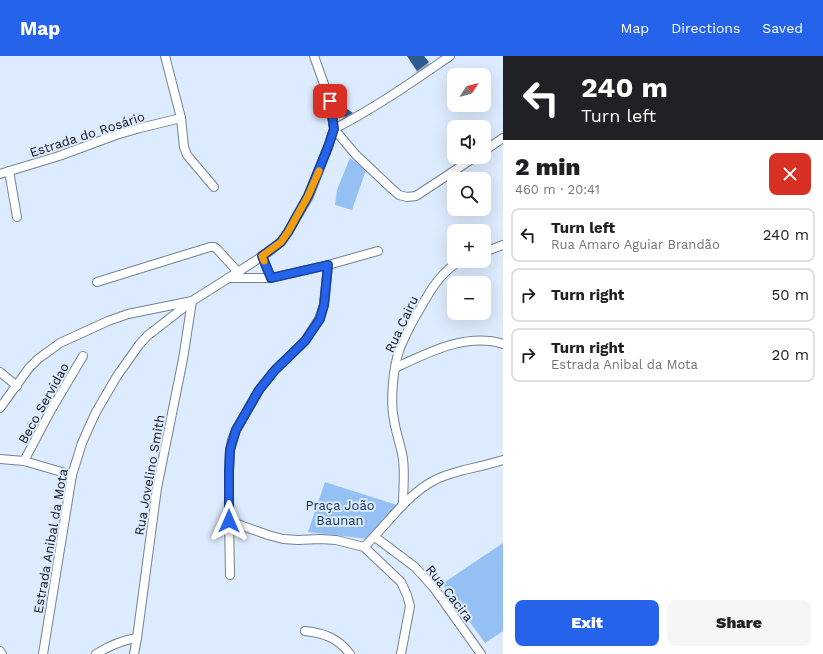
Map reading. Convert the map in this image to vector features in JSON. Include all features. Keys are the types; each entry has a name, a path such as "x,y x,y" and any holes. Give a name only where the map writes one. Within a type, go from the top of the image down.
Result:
{"street":[{"path":"165,56 181,118 184,147 187,155 214,187"},
{"name":"Estrada Anibal da Mota","path":"43,654 72,475 82,443 99,407 129,358 147,336 192,301 238,272 281,242 292,226 308,196 334,129 330,101 314,56"},
{"path":"450,56 383,101 334,129 356,155 399,195 407,197 416,196 464,164"},
{"name":"Estrada do Rosário","path":"0,174 59,156 116,135 181,118"},
{"path":"491,146 503,138"},
{"path":"9,171 18,217"},
{"path":"96,282 210,247 217,249 238,272"},
{"path":"228,278 271,278 328,265 378,251"},
{"path":"262,256 271,278"},
{"path":"230,575 229,471 230,450 236,430 259,390 275,370 305,341 320,319 324,305 328,265"},
{"name":"Rua Cairu","path":"403,505 403,460 394,420 392,397 395,368 400,349 416,315 430,290 450,268"},
{"path":"0,408 29,368 60,342 128,314 192,301"},
{"name":"Rua Jovelino Smith","path":"134,654 157,488 183,359 192,301"},
{"path":"395,368 426,354 468,341 493,341 503,344"},
{"name":"Beco Servidao","path":"24,461 51,410 83,356"},
{"path":"0,372 17,386"},
{"path":"0,458 24,461 72,475"},
{"path":"364,547 375,537 403,505 425,485 449,474 503,460"},
{"path":"229,521 283,539 336,540 364,547 401,582 407,595 410,606 400,654"},
{"name":"Rua Cacira","path":"375,537 415,567 434,588 481,654"},
{"path":"305,631 331,637 342,644 350,654"},
{"path":"96,654 118,642 137,638"}],"green space":[{"path":"350,158 366,170 352,210 335,205 337,190"},
{"name":"Praça João Baunan","path":"325,482 397,505 368,539 308,532"},
{"path":"503,543 503,631 485,643 442,584"}],"building":[{"path":"407,56 424,56 429,62 417,71"},
{"path":"338,103 353,113 345,117 340,114"}],"slow traffic":[{"path":"264,261 262,256 281,242 288,232 308,196 319,171"}],"route":[{"path":"229,521 230,450 236,430 259,390 275,370 305,341 320,319 324,305 328,265 271,278 262,256 281,242 308,196 334,129 330,101"}]}
